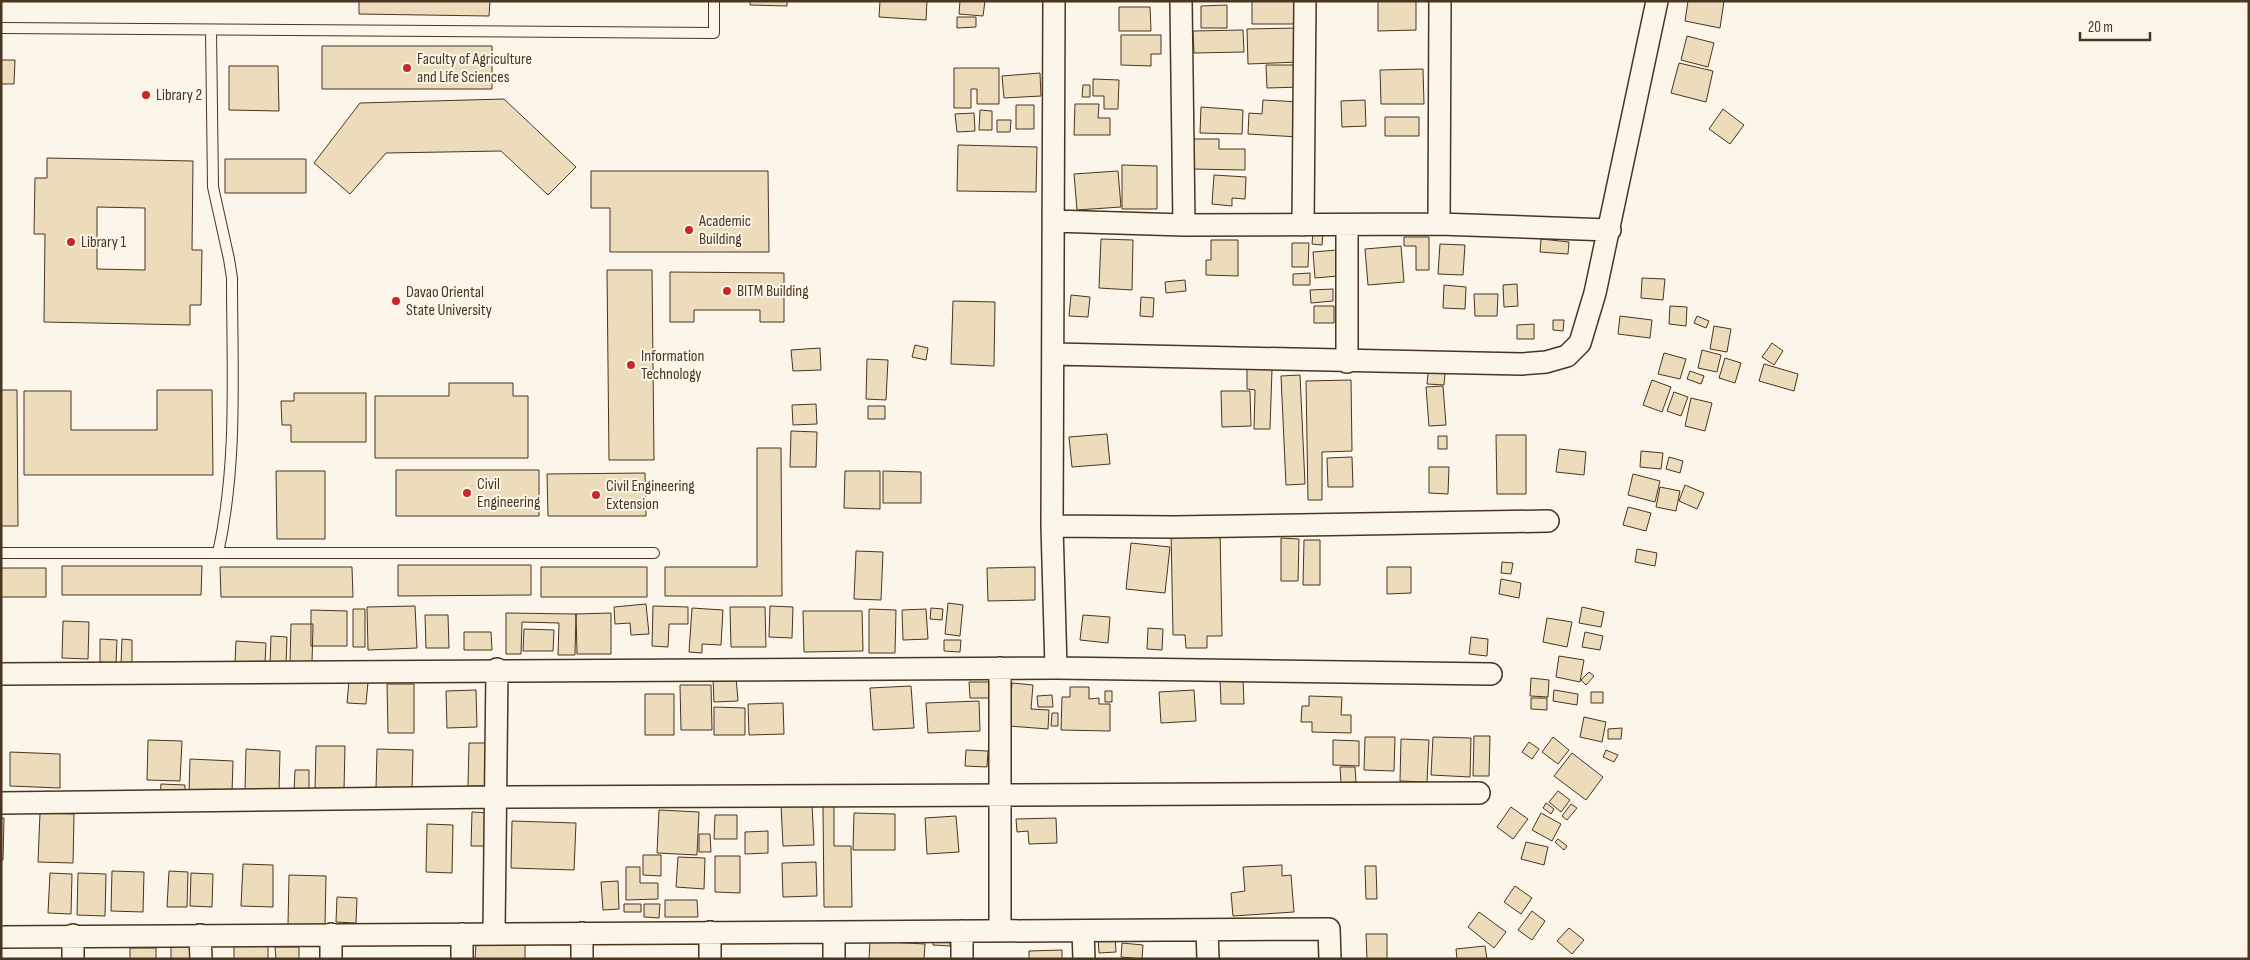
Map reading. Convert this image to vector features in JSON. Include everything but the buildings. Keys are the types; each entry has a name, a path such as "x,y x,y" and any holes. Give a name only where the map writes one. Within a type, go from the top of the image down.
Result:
{"street":[{"path":"1054,1 1052,526 1056,668"},
{"path":"1181,1 1184,225"},
{"path":"1302,225 1305,1"},
{"path":"1440,1 1440,224"},
{"path":"1053,354 1347,362 1522,364 1546,362 1566,356 1580,343 1588,321 1610,230 1657,1"},
{"path":"1053,221 1184,225 1440,224 1610,230"},
{"path":"1347,225 1347,362"},
{"path":"1052,526 1174,527 1548,521"},
{"path":"1000,668 1000,931"},
{"path":"1,674 497,669 1056,668 1491,674"},
{"path":"494,933 497,669"},
{"path":"1,803 496,797 1479,793"},
{"path":"1206,930 1208,959"},
{"path":"1,937 73,935 1329,930 1330,959"},
{"path":"962,931 962,959"},
{"path":"1083,931 1084,959"},
{"path":"710,932 710,959"},
{"path":"834,932 834,959"},
{"path":"582,933 582,959"},
{"path":"331,934 331,959"},
{"path":"462,934 462,959"},
{"path":"73,935 73,959"},
{"path":"200,935 201,959"}],"lane":[{"path":"1,28 714,33 714,1"},
{"path":"211,30 213,188 230,259 232,288 232,464 226,516 218,553"},
{"path":"1,553 654,553"}],"place":[{"name":"Faculty of Agriculture and Life Sciences","path":"407,68"},
{"name":"Library 2","path":"146,95"},
{"name":"Academic Building","path":"689,230"},
{"name":"Library 1","path":"71,242"},
{"name":"BITM Building","path":"727,291"},
{"name":"Davao Oriental State University","path":"396,301"},
{"name":"Information Technology","path":"631,365"},
{"name":"Civil Engineering","path":"467,493"},
{"name":"Civil Engineering Extension","path":"596,495"}]}
